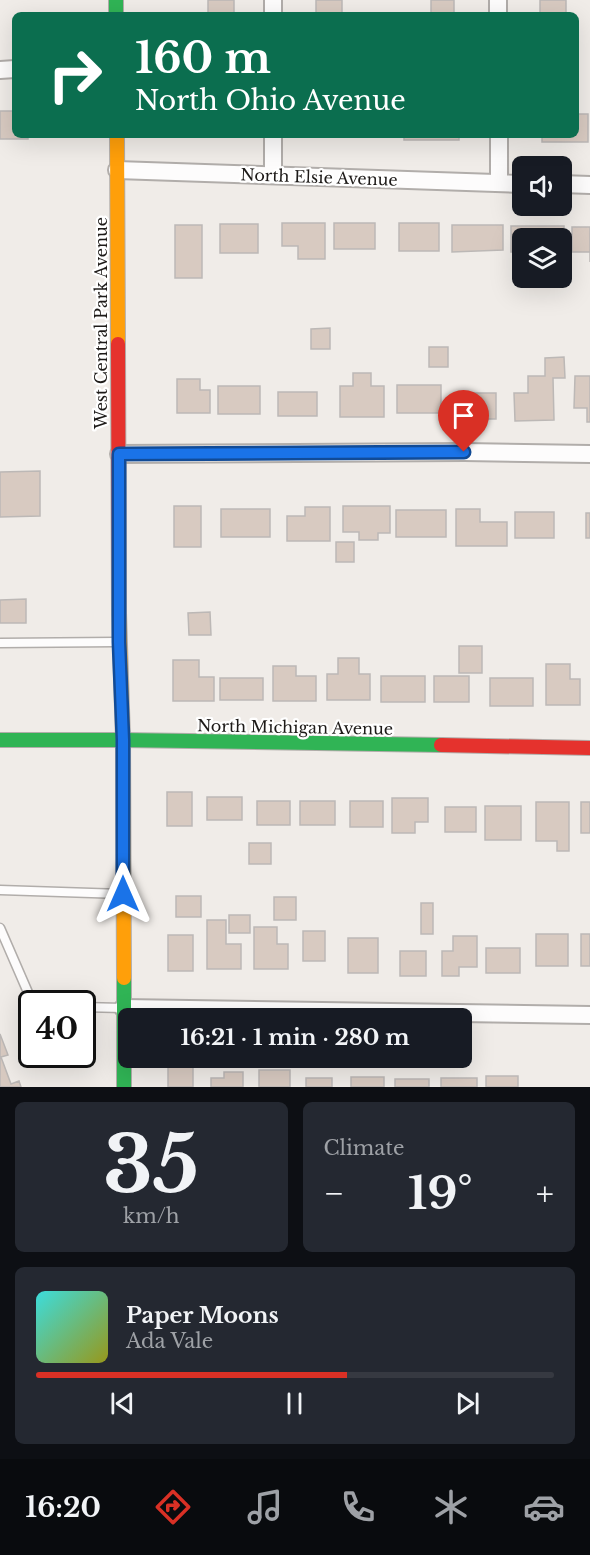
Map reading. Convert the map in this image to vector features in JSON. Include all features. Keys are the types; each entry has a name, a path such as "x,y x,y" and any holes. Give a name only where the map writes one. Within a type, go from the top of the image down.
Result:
{"street":[{"name":"West Central Park Avenue","path":"117,138 119,642 123,740 123,1008"},
{"path":"273,138 273,175"},
{"path":"499,138 500,183"},
{"name":"North Elsie Avenue","path":"117,170 512,183"},
{"path":"572,184 590,184"},
{"path":"119,454 464,452 590,454"},
{"name":"North Michigan Avenue","path":"0,740 590,748"},
{"path":"472,1013 590,1015"},
{"name":"West Central Park Avenue","path":"124,1068 124,1087"}],"lane":[{"path":"0,643 119,642"},
{"path":"0,890 123,894"},
{"path":"0,928 27,990"},
{"path":"96,1007 123,1008"}],"building":[{"path":"208,0 234,0 234,12 208,12"},
{"path":"316,0 342,0 342,12 316,12"},
{"path":"431,0 454,0 454,12 431,12"},
{"path":"540,0 566,0 566,12 540,12"},
{"path":"0,111 12,111 12,138 28,139 0,139"},
{"path":"579,114 588,114 588,142 542,142 542,138 579,138"},
{"path":"404,138 459,138 459,140 404,140"},
{"path":"282,223 325,223 325,259 298,259 298,246 282,246"},
{"path":"334,223 375,223 375,249 334,249"},
{"path":"399,223 439,223 439,251 399,251"},
{"path":"220,224 258,224 258,253 220,253"},
{"path":"175,225 202,225 202,278 175,278"},
{"path":"452,225 503,225 503,250 452,252"},
{"path":"511,226 564,226 564,228 512,228 511,252"},
{"path":"590,227 590,252 572,252 572,228"},
{"path":"330,328 330,349 311,349 311,329"},
{"path":"429,347 448,347 448,367 429,367"},
{"path":"564,357 565,378 553,378 554,420 515,421 514,393 528,393 528,376 545,376 545,358"},
{"path":"353,373 371,373 371,386 384,386 384,417 340,417 340,386 353,386"},
{"path":"575,376 590,376 590,422 587,422 587,408 574,408"},
{"path":"177,379 200,379 200,390 210,390 210,413 177,413"},
{"path":"397,385 441,385 441,413 397,413"},
{"path":"218,386 260,386 260,414 218,414"},
{"path":"278,392 317,392 317,416 278,416"},
{"path":"457,393 496,393 496,419 457,419"},
{"path":"40,471 40,516 0,517 0,472"},
{"path":"174,506 201,506 201,547 174,547"},
{"path":"343,506 390,506 390,533 378,533 378,540 359,540 359,532 343,532"},
{"path":"305,507 330,507 330,541 287,541 287,516 305,516"},
{"path":"221,509 270,509 270,537 221,537"},
{"path":"456,509 480,509 480,522 507,522 507,546 456,546"},
{"path":"396,510 446,510 446,537 396,537"},
{"path":"515,512 554,512 554,538 515,538"},
{"path":"586,513 590,513 590,538 586,538"},
{"path":"336,542 354,542 354,562 336,562"},
{"path":"26,599 26,623 0,623 0,600"},
{"path":"210,612 211,635 189,635 188,613"},
{"path":"459,646 482,646 482,673 459,673"},
{"path":"338,658 359,658 359,674 370,674 370,700 327,700 327,674 338,674"},
{"path":"173,660 199,660 199,677 214,677 214,701 173,701"},
{"path":"546,664 570,664 570,679 580,679 580,705 546,705"},
{"path":"273,666 296,666 296,676 316,676 316,701 273,701"},
{"path":"381,676 425,676 425,702 381,702"},
{"path":"434,676 469,676 469,702 434,702"},
{"path":"220,678 263,678 263,700 220,700"},
{"path":"490,678 533,678 533,706 490,706"},
{"path":"167,792 192,792 192,826 167,826"},
{"path":"207,797 242,797 242,820 207,820"},
{"path":"392,798 428,798 428,822 415,822 415,833 392,833"},
{"path":"257,801 290,801 290,825 257,825"},
{"path":"300,801 335,801 335,825 300,825"},
{"path":"350,801 383,801 383,827 350,827"},
{"path":"536,802 569,802 569,851 557,851 557,841 536,841"},
{"path":"581,802 590,802 590,833 581,833"},
{"path":"485,806 521,806 521,840 485,840"},
{"path":"445,807 476,807 476,832 445,832"},
{"path":"249,843 271,843 271,864 249,864"},
{"path":"176,896 201,896 201,917 176,917"},
{"path":"274,897 296,897 296,920 274,920"},
{"path":"421,903 433,903 433,934 421,934"},
{"path":"229,915 250,915 250,933 229,933"},
{"path":"207,920 226,920 226,944 241,944 241,969 207,969"},
{"path":"254,927 277,927 277,944 288,944 288,969 254,969"},
{"path":"303,931 325,931 325,961 303,961"},
{"path":"536,934 568,934 568,966 536,966"},
{"path":"581,934 590,934 590,966 581,966"},
{"path":"168,935 193,935 193,971 168,971"},
{"path":"453,936 477,936 477,967 459,967 459,976 442,976 442,951 453,951"},
{"path":"348,938 378,938 378,973 348,973"},
{"path":"486,948 520,948 520,973 486,973"},
{"path":"400,951 426,951 426,976 400,976"},
{"path":"0,1034 8,1055 1,1057 11,1084 19,1081 21,1087 0,1087"},
{"path":"168,1068 193,1068 193,1087 168,1087"},
{"path":"259,1070 290,1070 290,1087 259,1087"},
{"path":"224,1072 243,1072 243,1087 211,1087 211,1078 224,1078"},
{"path":"486,1076 518,1076 518,1087 486,1087"},
{"path":"351,1077 384,1077 384,1087 351,1087"},
{"path":"306,1078 332,1078 332,1087 306,1087"},
{"path":"441,1078 477,1078 477,1087 441,1087"},
{"path":"395,1079 429,1079 429,1087 395,1087"}],"traffic: fast":[{"path":"116,0 116,12"},
{"path":"0,740 441,745"},
{"path":"124,978 124,1087"}],"traffic: slow":[{"path":"117,138 118,344"},
{"path":"119,613 123,740 124,978"}],"traffic: jam":[{"path":"118,344 119,613"},
{"path":"441,745 590,748"}],"route":[{"path":"123,894 119,454 464,452"}]}
